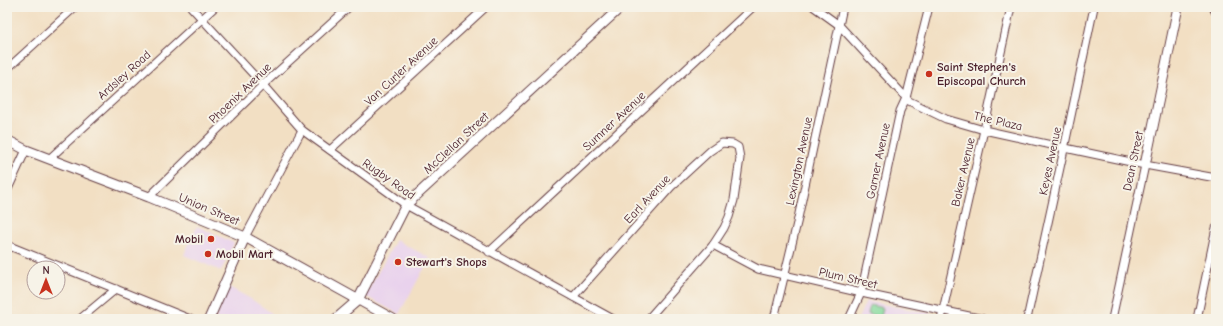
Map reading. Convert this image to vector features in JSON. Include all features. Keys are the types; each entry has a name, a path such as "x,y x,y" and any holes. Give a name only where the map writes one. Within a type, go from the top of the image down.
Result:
{"street":[{"path":"7,68 75,7"},
{"name":"Rugby Road","path":"191,7 302,130 406,205 613,319"},
{"name":"Ardsley Road","path":"49,159 215,7"},
{"name":"Phoenix Avenue","path":"149,197 263,85 349,7"},
{"name":"Van Curler Avenue","path":"330,150 486,7"},
{"name":"McClellan Street","path":"336,319 358,300 406,205 621,7"},
{"name":"Sumner Avenue","path":"489,252 753,7"},
{"name":"The Plaza","path":"814,7 839,25 906,98 911,102 946,119 984,130 1065,148 1216,178"},
{"name":"Lexington Avenue","path":"774,319 797,223 843,7"},
{"name":"Garner Avenue","path":"849,319 861,293 900,111 906,98 929,7"},
{"name":"Baker Avenue","path":"941,319 1011,7"},
{"name":"Keyes Avenue","path":"1027,319 1065,148 1094,7"},
{"name":"Dean Street","path":"1112,319 1178,7"},
{"path":"1214,7 1216,11"},
{"path":"209,319 245,237 302,130"},
{"name":"Union Street","path":"7,140 26,150 149,197 245,237 393,319"},
{"name":"Earl Avenue","path":"573,297 671,187 710,151 722,143 733,144 738,147 740,152 734,200 724,228 713,245"},
{"path":"7,191 26,150"},
{"path":"1197,319 1216,228"},
{"path":"648,319 713,245"},
{"name":"Plum Street","path":"713,245 758,269 983,319"},
{"path":"7,246 190,319"},
{"path":"80,319 116,290"}],"shaded area":[{"path":"197,226 234,243 221,271 184,255"},
{"path":"396,240 430,258 399,314 365,296"},
{"path":"229,287 251,299 270,312 277,319 215,319"},
{"path":"866,301 934,314 933,319 858,319"}],"green space":[{"path":"870,305 883,308 881,317 868,314"}],"place":[{"name":"Saint Stephen's Episcopal Church","path":"929,74"},
{"name":"Mobil","path":"211,239"},
{"name":"Mobil Mart","path":"208,254"},
{"name":"Stewart's Shops","path":"398,262"}]}
